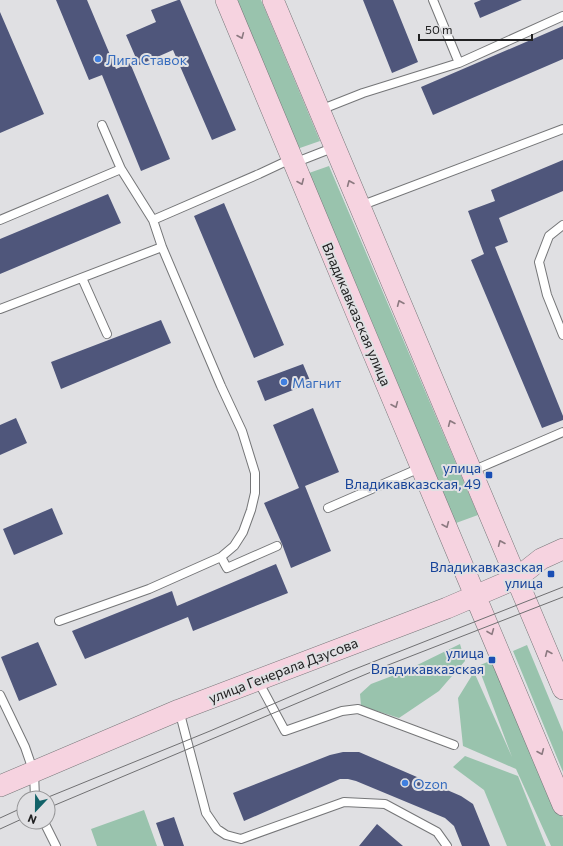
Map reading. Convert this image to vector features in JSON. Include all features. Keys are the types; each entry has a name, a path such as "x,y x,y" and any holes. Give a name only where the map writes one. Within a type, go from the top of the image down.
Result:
{"main road":[{"name":"Владикавказская улица","path":"226,0 292,161 563,805"},
{"path":"273,0 563,689"},
{"name":"улица Генерала Дзусова","path":"0,786 34,773 179,710 476,596 517,578 540,559 563,549"}],"lane":[{"path":"433,0 459,63"},
{"path":"319,110 363,92 459,63 563,16"},
{"path":"59,621 149,589 222,557 234,546 243,532 255,493 255,473 242,430 221,386 162,247 153,220 121,168 102,125"},
{"path":"360,206 563,129"},
{"path":"153,220 259,174 292,161 335,147"},
{"path":"0,220 121,168"},
{"path":"563,225 549,236 539,262 547,295 563,335"},
{"path":"0,308 162,247"},
{"path":"82,278 107,334"},
{"path":"471,471 563,432"},
{"path":"328,508 422,467"},
{"path":"222,557 227,568 276,546"},
{"path":"258,680 285,731 342,711 358,709 454,745"},
{"path":"0,695 25,747 34,773 35,790"},
{"path":"179,710 206,813 217,829 226,835 241,839 344,802 385,804 437,832 447,846"},
{"path":"48,830 56,846"}],"green space":[{"path":"235,0 261,0 320,141 297,149"},
{"path":"329,166 478,515 456,523 309,173"},
{"path":"460,644 465,661 439,691 399,718 361,706 360,694 371,684 405,671"},
{"path":"527,645 563,732 563,772 513,651"},
{"path":"497,658 563,818 563,846 551,846 516,769 463,746 458,698 474,672 512,757 478,666"},
{"path":"465,756 518,776 546,846 507,846 484,790 453,767"},
{"path":"144,810 157,846 97,846 91,829"}],"building":[{"path":"56,0 87,0 116,69 130,63 170,159 141,171 102,75 89,80"},
{"path":"180,0 236,130 212,140 173,50 139,65 126,35 156,22 151,10"},
{"path":"363,0 393,0 418,62 392,73"},
{"path":"481,0 522,0 480,18 474,3"},
{"path":"0,12 44,114 0,133"},
{"path":"563,26 563,59 433,115 421,87"},
{"path":"563,160 563,191 499,218 508,242 495,247 563,416 563,420 542,428 471,260 484,254 468,211 495,201 491,190"},
{"path":"108,194 121,223 0,274 0,239"},
{"path":"224,203 284,345 254,358 194,216"},
{"path":"161,320 171,343 61,389 51,362"},
{"name":"Магнит","path":"303,364 311,383 265,401 257,381"},
{"path":"313,408 339,472 305,486 331,551 291,568 264,503 299,488 273,425"},
{"path":"16,418 27,443 0,455 0,425"},
{"path":"52,508 63,534 14,555 3,529"},
{"path":"276,564 288,593 193,631 188,617 85,659 72,631 172,591 177,606"},
{"path":"38,642 57,685 19,701 1,657"},
{"path":"343,752 359,752 461,796 473,804 490,846 462,846 454,826 445,818 348,779 340,779 244,821 233,793 330,755"},
{"path":"174,817 184,846 164,846 156,823"},
{"path":"377,824 403,846 359,846"}],"tram line":[{"path":"56,794 210,731 350,671 563,587"},
{"path":"56,805 383,667 563,597"},
{"path":"0,818 16,811"},
{"path":"0,829 16,822"}],"place":[{"name":"Лига Ставок","path":"98,59"},
{"name":"Магнит","path":"284,382"},
{"name":"улица Владикавказская, 49","path":"489,475"},
{"name":"Владикавказская улица","path":"551,574"},
{"name":"улица Владикавказская","path":"492,660"},
{"name":"Ozon","path":"405,783"}]}
